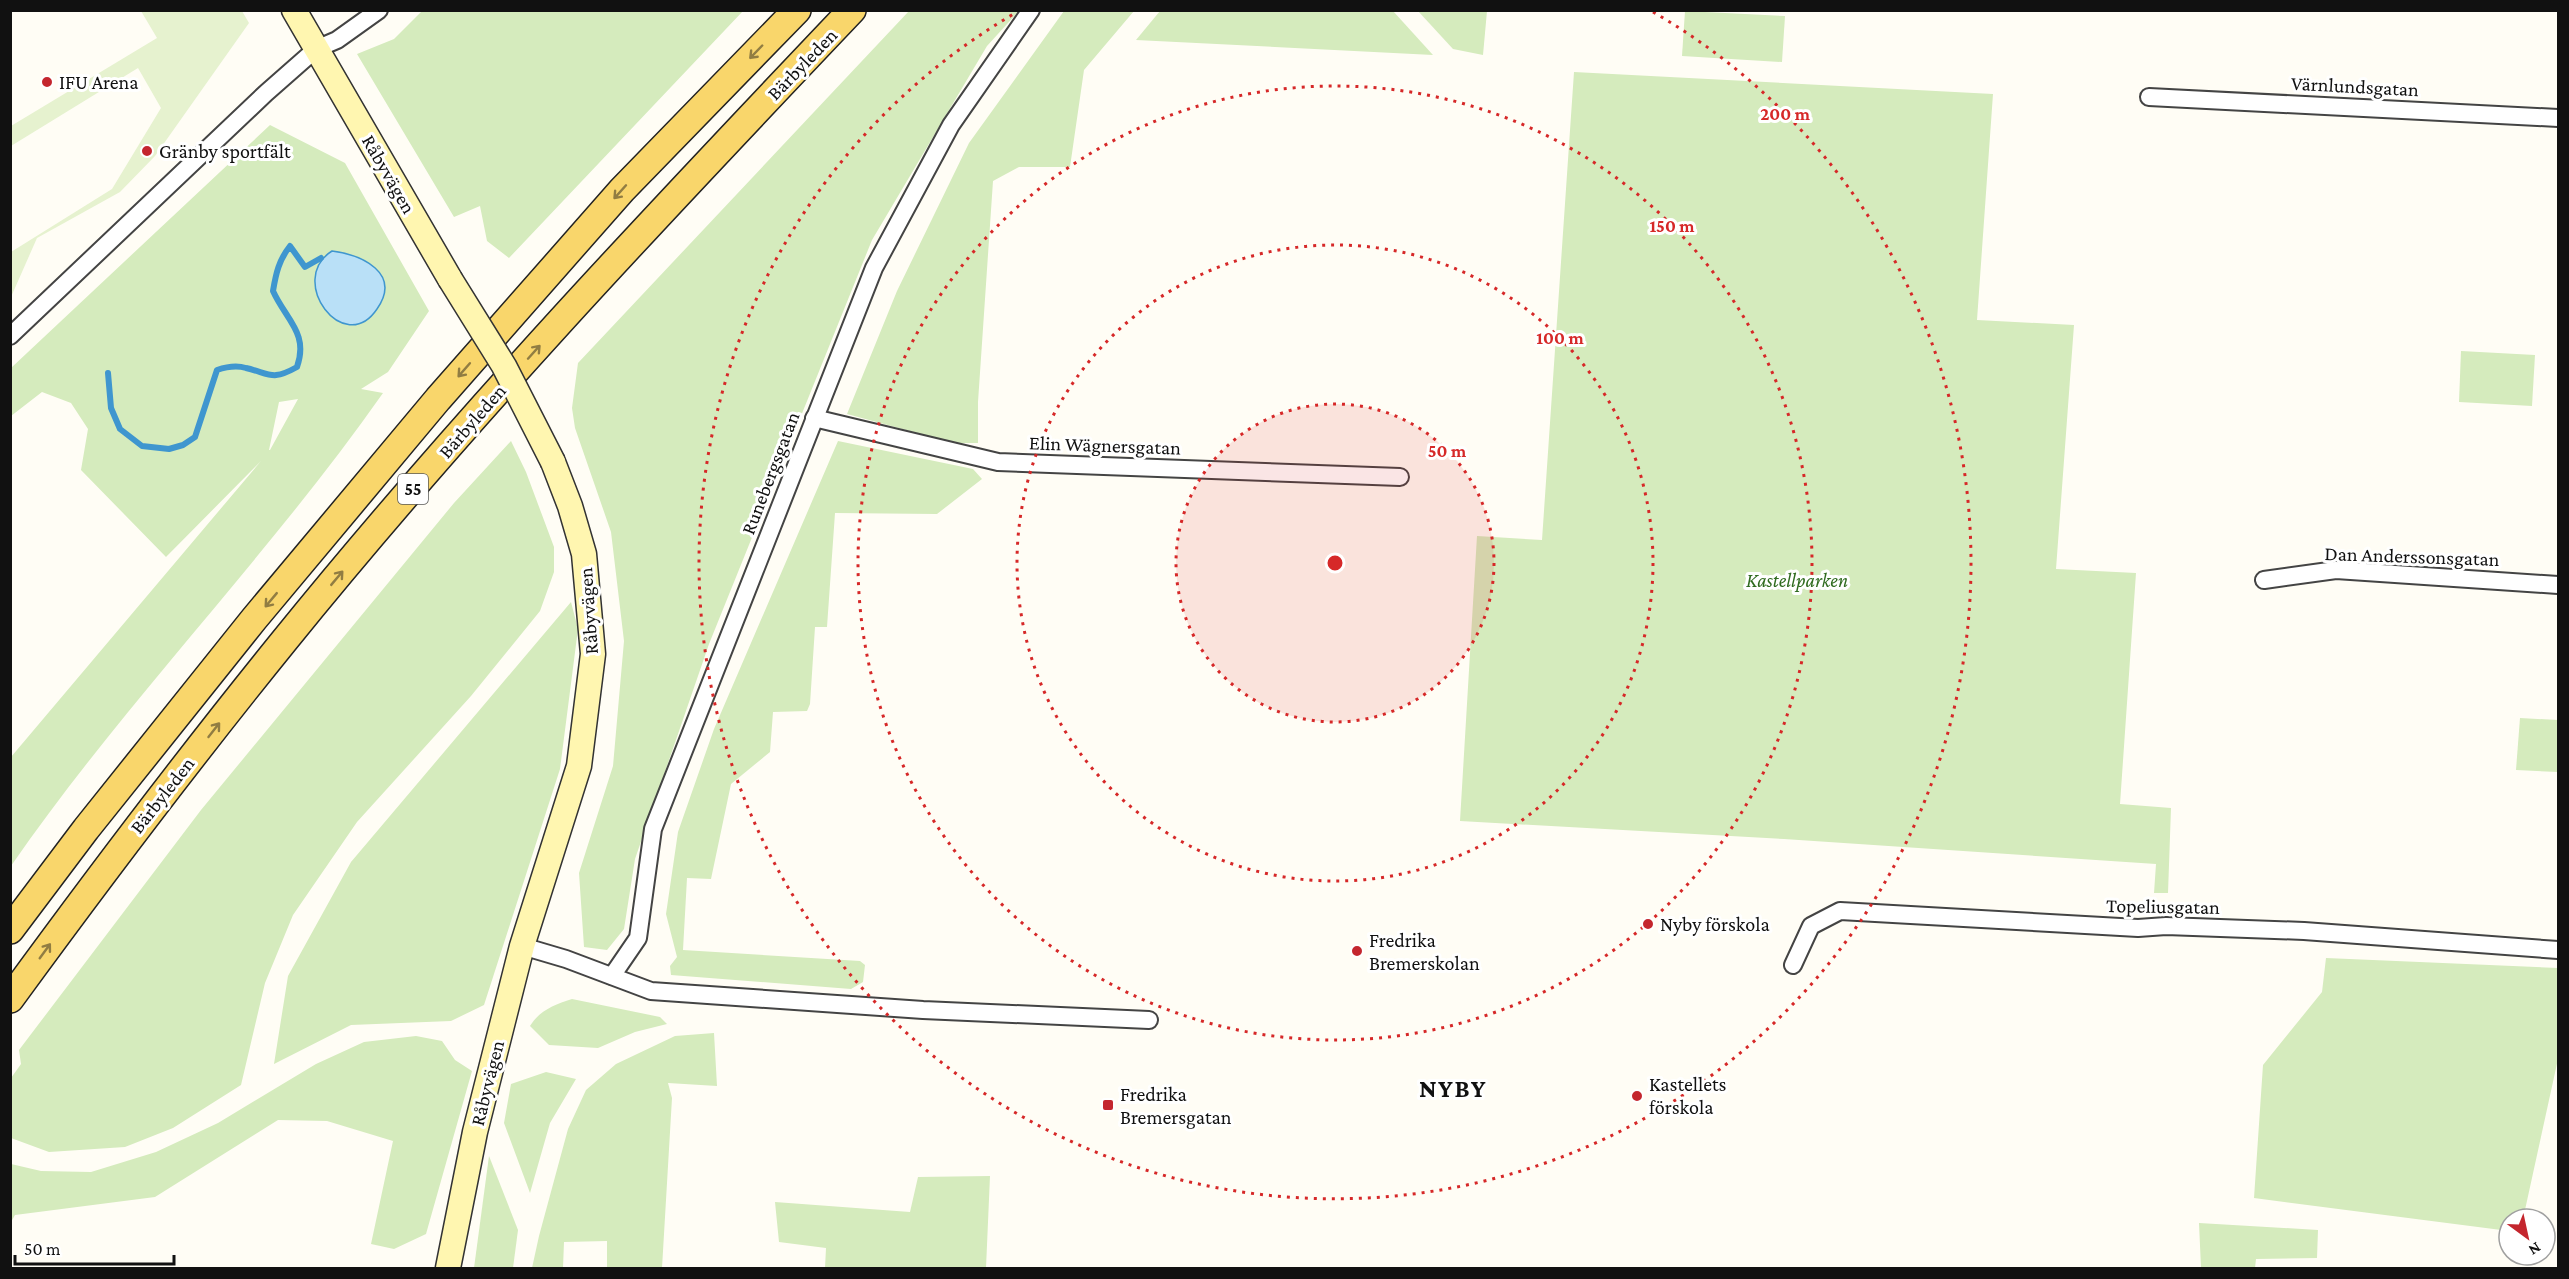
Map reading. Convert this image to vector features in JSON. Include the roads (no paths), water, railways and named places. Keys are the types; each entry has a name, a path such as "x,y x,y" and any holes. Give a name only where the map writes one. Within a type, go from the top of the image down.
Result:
{"main road":[{"name":"Råbyvägen","path":"294,10 326,44 450,279 504,366 553,462 570,506 584,554 593,654 579,766 522,946 475,1132 448,1269"},
{"name":"Bärbyleden","path":"10,930 86,829 247,628 438,399 622,190 797,10"},
{"name":"Bärbyleden","path":"10,999 117,853 285,639 436,463 655,218 852,10"}],"street":[{"path":"10,336 214,140 326,44 379,10"},
{"name":"Runebergsgatan","path":"612,976 638,938 653,829 874,268 951,125 1031,10"},
{"name":"Värnlundsgatan","path":"2149,97 2559,118"},
{"name":"Elin Wägnersgatan","path":"814,418 998,462 1400,477"},
{"name":"Dan Anderssonsgatan","path":"2264,580 2336,570 2559,585"},
{"name":"Topeliusgatan","path":"1793,965 1811,926 1840,911 2138,928 2166,926 2304,931 2559,950"},
{"path":"522,946 651,991 923,1010 1149,1020"}],"water":[{"path":"332,251 366,262 382,276 385,285 383,296 377,309 364,322 350,325 336,320 325,309 317,295 315,279 319,264"}],"waterway":[{"path":"108,373 111,408 120,429 142,446 169,449 183,445 195,437 217,370 239,367 276,375 297,367 300,355 298,336 273,291 275,278 290,246 305,267 321,258"}],"place":[{"name":"IFU Arena","path":"47,82"},
{"name":"Gränby sportfält","path":"147,151"},
{"name":"Nyby förskola","path":"1648,924"},
{"name":"Fredrika Bremerskolan","path":"1357,951"},
{"name":"Kastellets förskola","path":"1637,1096"},
{"name":"Fredrika Bremersgatan","path":"1108,1105"}],"district":[{"name":"NYBY","path":"1453,1088"}],"park label":[{"name":"Kastellparken","path":"1797,580"}]}
